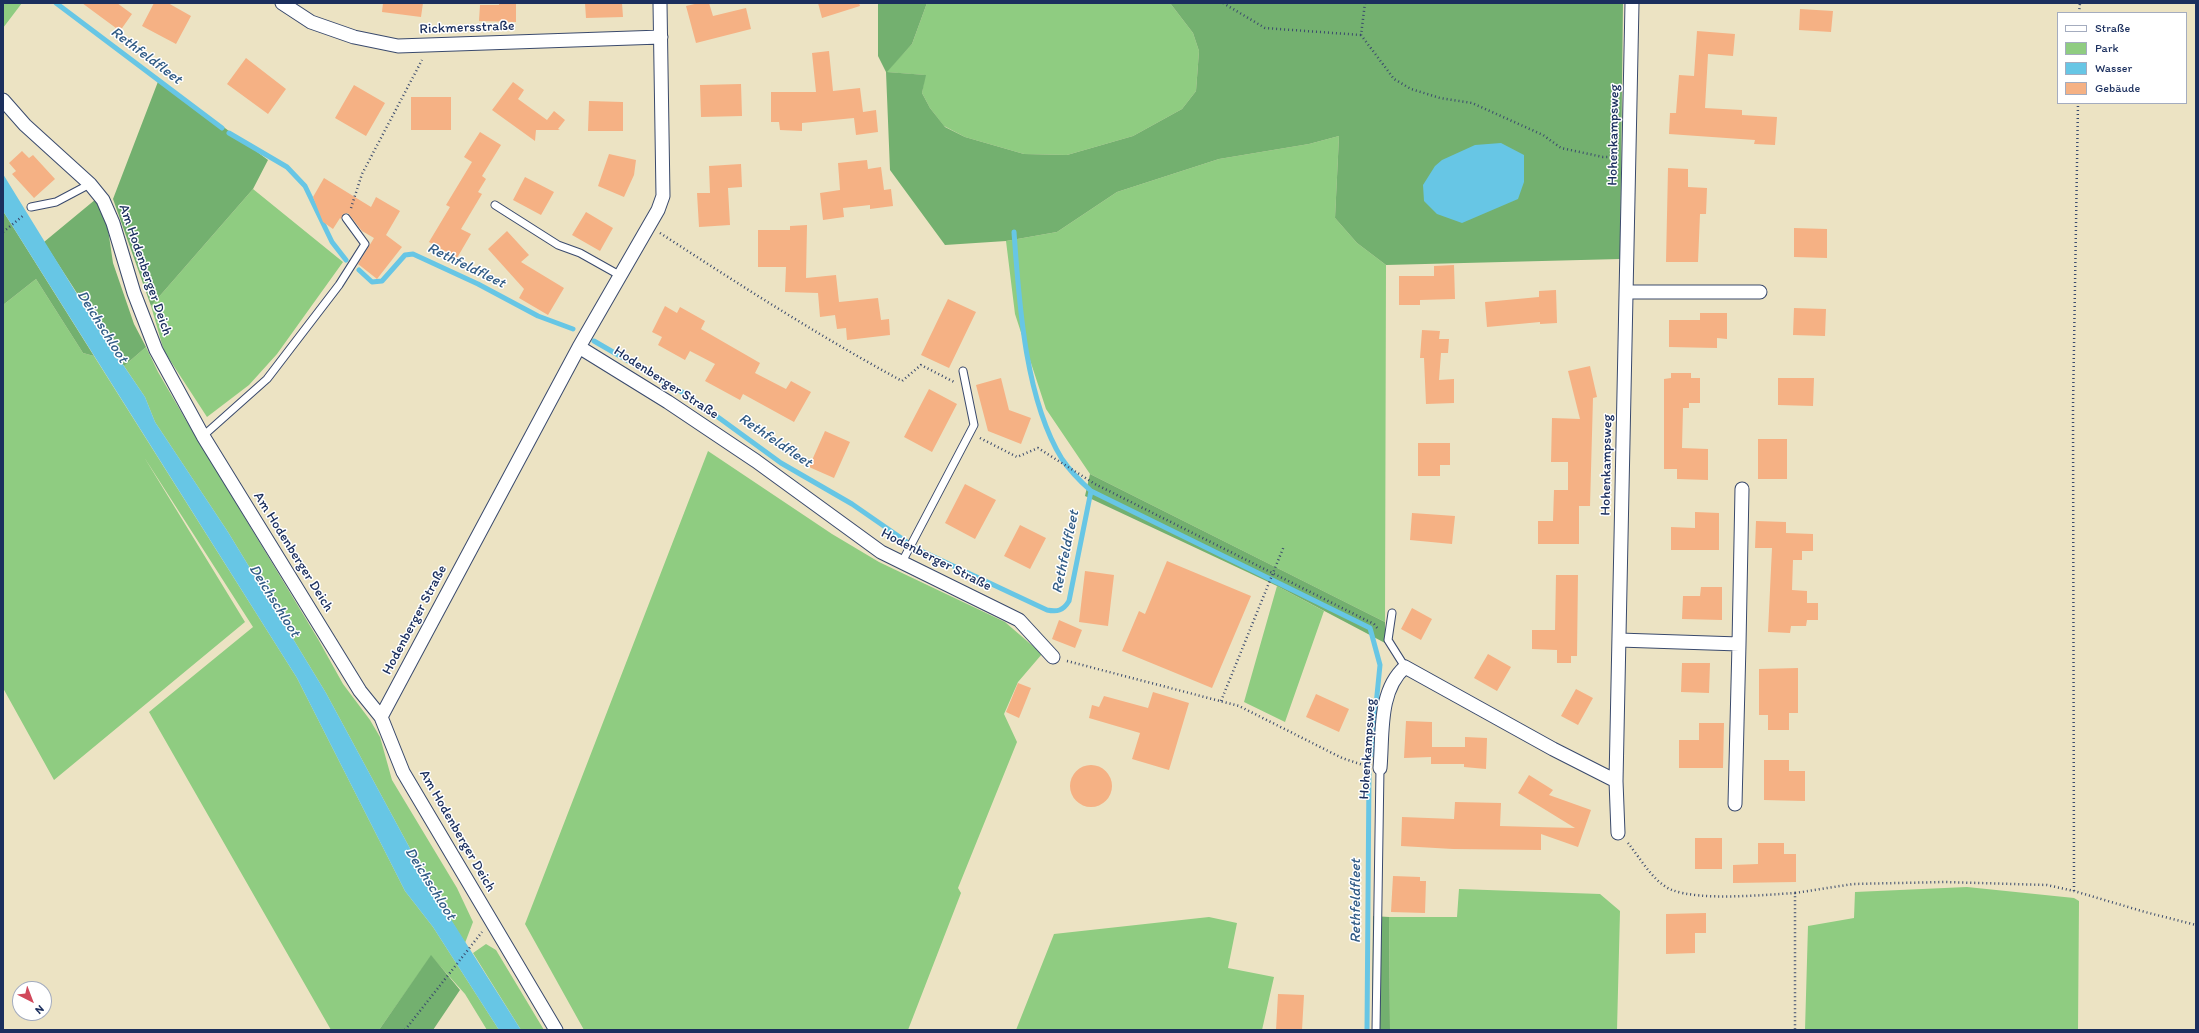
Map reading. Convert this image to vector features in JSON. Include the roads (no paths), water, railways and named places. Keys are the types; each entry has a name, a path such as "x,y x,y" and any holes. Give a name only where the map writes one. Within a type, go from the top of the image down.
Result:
{"street":[{"name":"Rickmersstraße","path":"282,3 311,22 354,37 398,46 661,37"},
{"name":"Hodenberger Straße","path":"381,717 579,347 650,226 663,196 660,3"},
{"name":"Hohenkampsweg","path":"1618,834 1616,781 1632,3"},
{"name":"Am Hodenberger Deich","path":"3,100 25,125 90,184 103,200 113,223 134,293 156,350 203,436 360,691 381,717 403,772 556,1030"},
{"path":"1627,292 1760,292"},
{"name":"Hodenberger Straße","path":"579,347 668,402 756,461 881,552 1019,620 1053,657"},
{"path":"1735,804 1742,490"},
{"path":"1619,640 1739,644"},
{"name":"Hohenkampsweg","path":"1380,768 1386,697 1394,677 1405,667"},
{"path":"1405,667 1554,749 1616,781"}],"lane":[{"path":"31,208 56,202 90,184"},
{"path":"495,205 558,245 580,253 621,276"},
{"path":"203,436 267,379 339,285 365,244 346,218"},
{"path":"902,562 974,425 963,371"},
{"path":"1392,613 1388,640 1405,667"},
{"name":"Hohenkampsweg","path":"1376,1030 1380,768"}],"water":[{"path":"1501,143 1524,155 1524,182 1518,199 1462,223 1437,214 1424,201 1423,185 1435,166 1442,160 1475,145"},
{"path":"3,174 96,325 145,397 155,422 228,532 326,693 433,891 521,1030 499,1030 433,927 405,891 297,678 3,211"}],"waterway":[{"name":"Rethfeldfleet","path":"56,3 222,128"},
{"name":"Rethfeldfleet","path":"229,133 287,167 305,186 332,242 346,260"},
{"name":"Rethfeldfleet","path":"1014,232 1018,289 1026,349 1032,379 1040,408 1050,435 1068,468 1091,491 1370,628 1380,665 1371,755"},
{"name":"Rethfeldfleet","path":"359,270 372,282 382,281 405,255 413,254 478,284 538,316 573,329"},
{"name":"Rethfeldfleet","path":"594,341 689,396 781,463 852,504 917,549 1047,610 1060,610 1069,601 1091,491"},
{"name":"Rethfeldfleet","path":"1367,1030 1369,772"}],"water label":[{"name":"Deichschloot","path":"102,327"},
{"name":"Deichschloot","path":"274,601"},
{"name":"Deichschloot","path":"430,884"}]}
